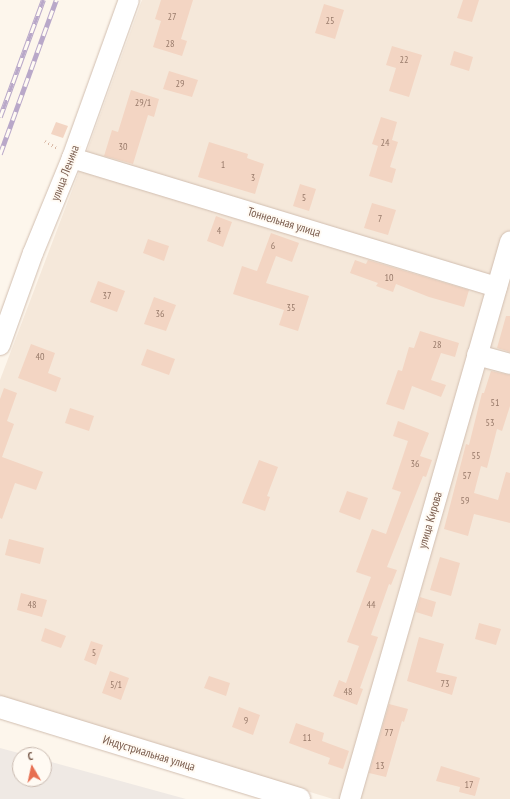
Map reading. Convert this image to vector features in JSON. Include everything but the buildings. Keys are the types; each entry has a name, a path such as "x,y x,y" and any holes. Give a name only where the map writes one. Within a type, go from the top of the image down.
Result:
{"street":[{"name":"улица Ленина","path":"0,345 33,253 72,158 129,0"},
{"name":"Тоннельная улица","path":"72,158 497,287"},
{"name":"улица Кирова","path":"350,799 510,242"},
{"path":"477,354 510,364"},
{"name":"Индустриальная улица","path":"0,707 299,799"}],"shaded area":[{"path":"142,0 510,0 510,799 333,799 0,698 0,380 87,151"},
{"path":"0,748 12,751 12,787 52,787 52,762 186,799 0,799"}],"railway":[{"path":"0,117 43,0"},
{"path":"0,154 56,0"}]}
